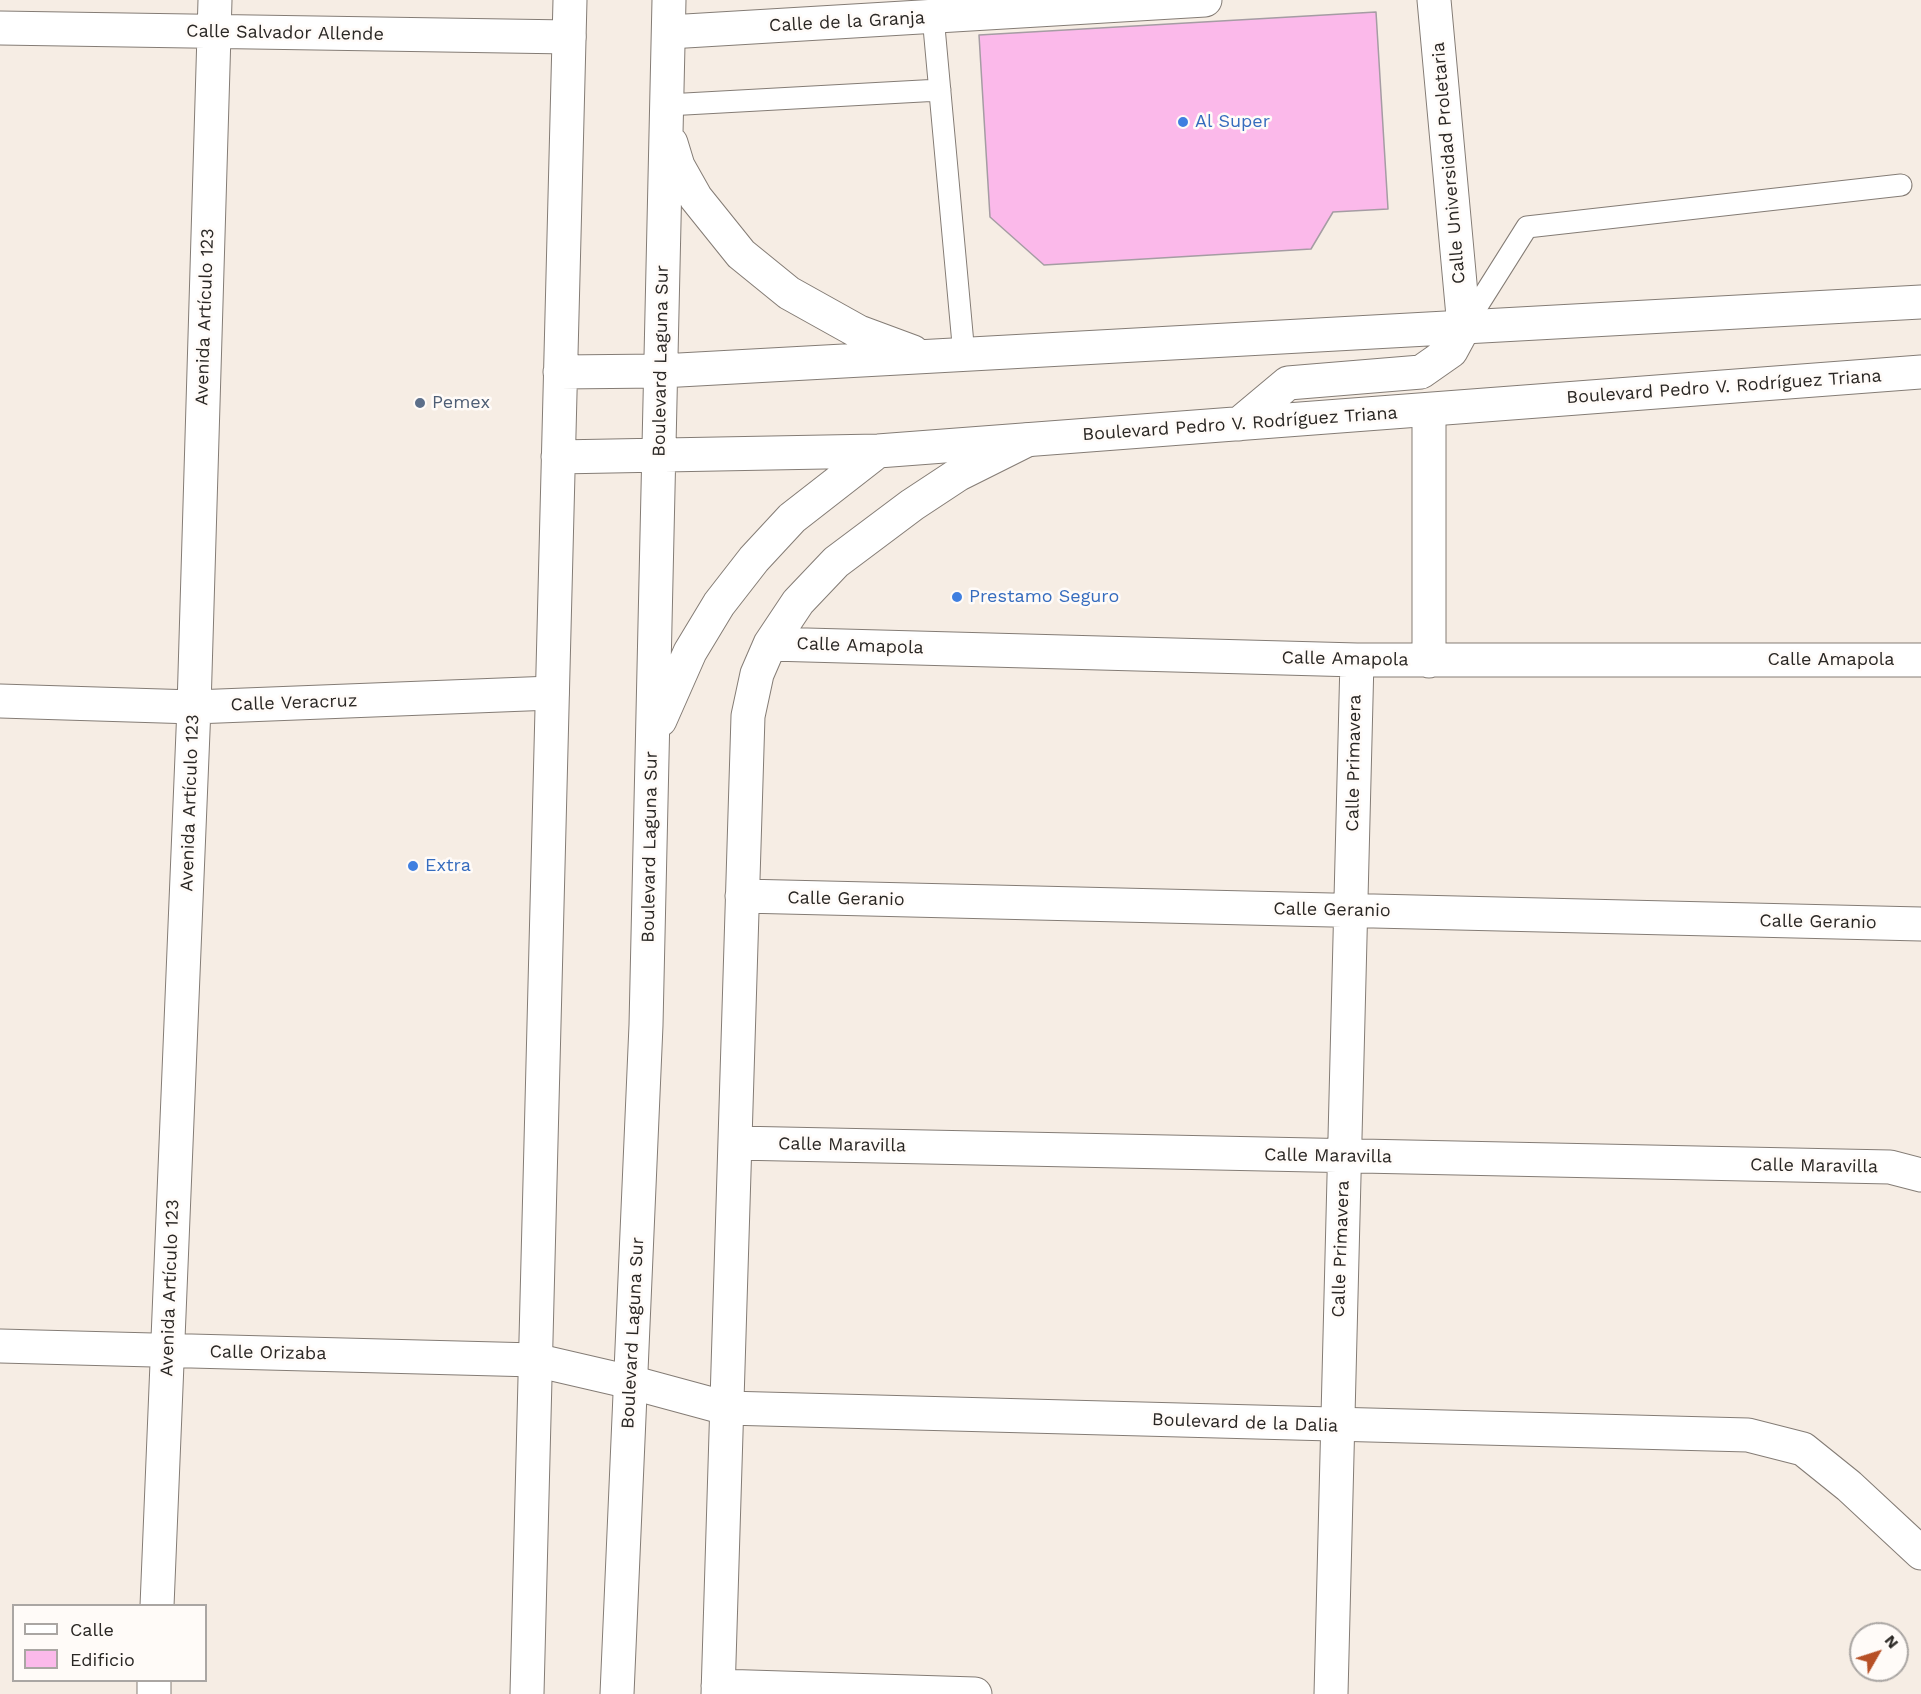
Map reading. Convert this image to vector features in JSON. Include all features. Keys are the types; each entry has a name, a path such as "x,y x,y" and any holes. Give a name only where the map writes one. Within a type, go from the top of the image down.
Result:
{"street":[{"path":"527,1694 570,0"},
{"name":"Boulevard Laguna Sur","path":"617,1694 646,1025 669,0"},
{"name":"Calle de la Granja","path":"669,32 824,11 933,16 1090,3 1205,0"},
{"name":"Calle Universidad Proletaria","path":"1434,0 1464,327"},
{"name":"Calle Salvador Allende","path":"0,28 214,16 569,37"},
{"name":"Avenida Artículo 123","path":"157,1604 194,707 214,16"},
{"path":"667,115 678,166 696,198 741,254 789,293 859,333 926,356"},
{"path":"560,372 661,371 1921,302"},
{"path":"1239,424 1288,383 1421,372 1451,351 1464,327"},
{"name":"Boulevard Pedro V. Rodríguez Triana","path":"558,457 878,451 1921,372"},
{"path":"1429,410 1429,661"},
{"path":"975,1694 718,1690 748,716 757,674 770,644 798,602 845,555 912,505 959,474 1027,440"},
{"path":"653,744 666,704 690,652 719,604 753,559 792,518 878,451"},
{"name":"Calle Amapola","path":"770,644 1357,660 1921,660"},
{"name":"Calle Primavera","path":"1331,1694 1357,660"},
{"name":"Calle Veracruz","path":"0,701 194,707 552,693"},
{"name":"Calle Geranio","path":"742,896 1921,924"},
{"name":"Calle Maravilla","path":"735,1143 1890,1167 1921,1175"},
{"name":"Calle Orizaba","path":"0,1346 535,1360"},
{"name":"Boulevard de la Dalia","path":"535,1360 630,1382 726,1408 1337,1426 1748,1435 1803,1449 1916,1538"}],"lane":[{"path":"933,16 964,355"},
{"path":"667,115 940,90"},
{"path":"1464,327 1527,227 1901,185"}],"building":[{"name":"Al Super","path":"1376,12 1388,209 1333,212 1311,249 1044,265 990,217 979,35"}],"place":[{"name":"Al Super","path":"1183,122"},
{"name":"Pemex","path":"420,403"},
{"name":"Prestamo Seguro","path":"957,597"},
{"name":"Extra","path":"413,866"}]}
